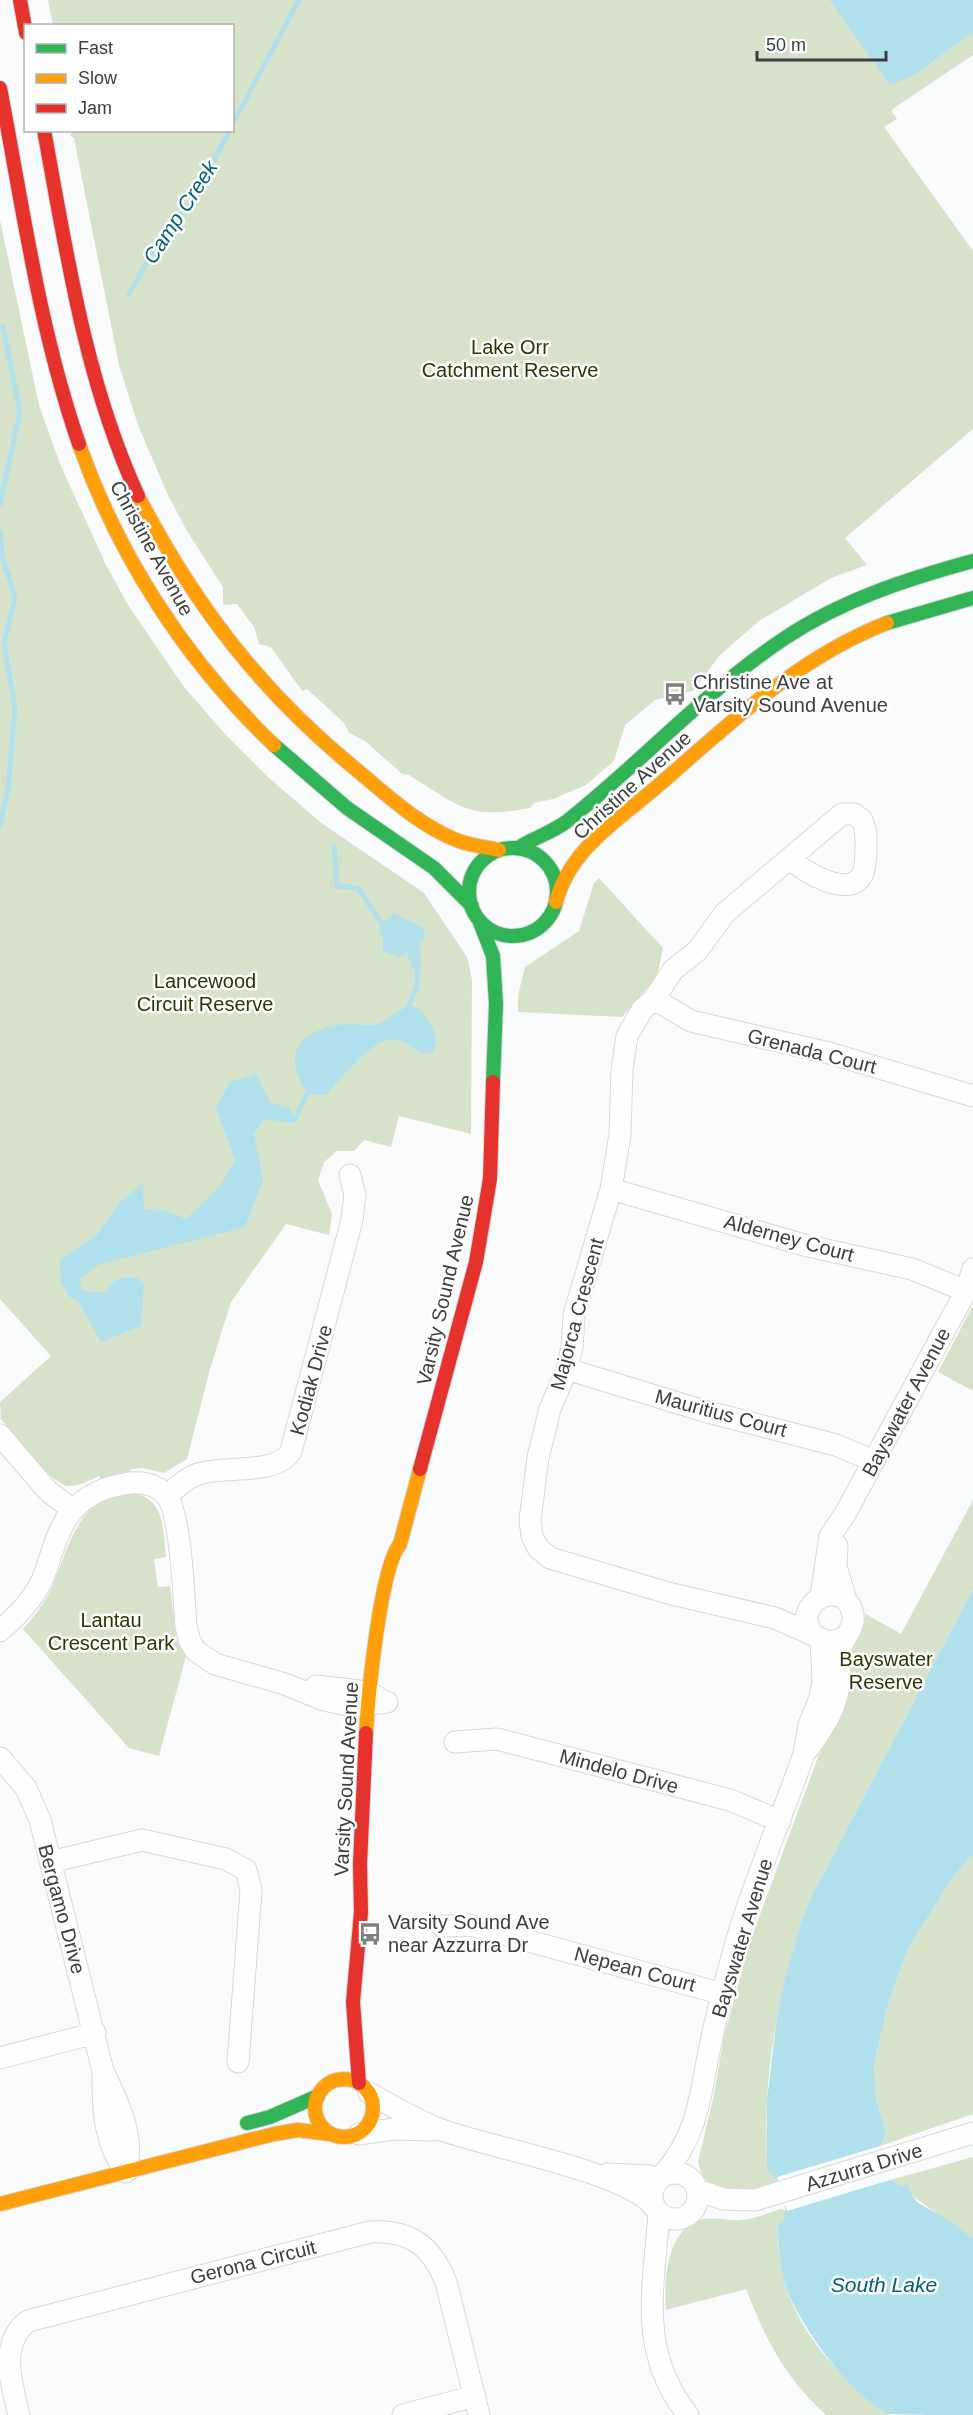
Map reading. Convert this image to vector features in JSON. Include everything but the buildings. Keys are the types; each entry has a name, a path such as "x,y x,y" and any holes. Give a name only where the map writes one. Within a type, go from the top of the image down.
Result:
{"main road":[{"path":"20,0 24,24"},
{"name":"Christine Avenue","path":"0,88 53,359 70,419 91,474 120,538 157,603 202,668 258,731 348,810 453,883 471,906"},
{"name":"Christine Avenue","path":"44,132 82,328 98,390 138,497 172,561 209,617 244,662 299,722 341,758 427,823 458,840 499,850"},
{"name":"Christine Avenue","path":"518,848 563,823 711,696 784,638 870,592 921,574 973,561"},
{"name":"Christine Avenue","path":"556,902 562,879 571,866 605,831 785,680 821,655 877,628 936,606 973,598"},
{"path":"518,848 533,852 545,861 553,873 557,888 556,902 550,916 540,926 527,933 501,934 480,920 471,906 469,893 476,868 484,858 499,850 518,848"},
{"name":"Varsity Sound Avenue","path":"361,1912 360,1864 379,1700 387,1576 395,1550 400,1544 476,1262 485,1219 493,1139 496,1004 493,956 480,920"},
{"name":"Varsity Sound Avenue","path":"496,1004 505,957 513,945 527,933"},
{"name":"Varsity Sound Avenue","path":"398,1594 404,1553 400,1544"},
{"name":"Varsity Sound Avenue","path":"341,2049 353,2002 361,1912 370,1867 378,1783"},
{"name":"Varsity Sound Avenue","path":"353,2002 364,2088"},
{"path":"330,2134 318,2121 315,2113 321,2091 334,2069"},
{"path":"0,2204 123,2157 298,2130 350,2137 359,2134 371,2120 373,2102 364,2088 341,2079 270,2117 236,2126"}],"street":[{"name":"Majorca Crescent","path":"789,858 725,913 697,951 673,970 654,999 642,1010 627,1036 622,1070 620,1135 611,1189 574,1315 572,1347 567,1369 550,1409 538,1458 530,1520 532,1536 538,1548 550,1558 668,1593 775,1618 816,1637"},
{"name":"Grenada Court","path":"654,999 691,1021 829,1053 973,1096"},
{"name":"Kodiak Drive","path":"167,1496 198,1474 267,1466 288,1456 296,1440 352,1220 354,1195 350,1175"},
{"name":"Alderney Court","path":"611,1189 804,1245 912,1269 970,1288"},
{"name":"Bayswater Avenue","path":"660,2178 675,2162 694,2125 703,2094 709,2052 723,1994 748,1906 804,1754 809,1725 820,1698 823,1681 816,1637 807,1626 830,1536 845,1514 970,1288 973,1269"},
{"name":"Mauritius Court","path":"567,1369 704,1411 836,1445 874,1461"},
{"path":"0,1435 48,1491 73,1510"},
{"path":"0,1631 27,1606 36,1593 60,1531 73,1510 91,1494 132,1482 150,1484 167,1496 174,1514 186,1626 190,1642 196,1651 215,1664 285,1684 324,1700 379,1700"},
{"name":"Bayswater Avenue","path":"804,1754 830,1717 836,1701 841,1646 853,1621 853,1613 846,1601 836,1566 838,1539 845,1514"},
{"path":"814,1602 830,1594 846,1601"},
{"name":"Majorca Crescent","path":"775,1618 814,1602"},
{"path":"816,1637 836,1641 848,1634"},
{"name":"Mindelo Drive","path":"455,1742 497,1739 730,1800 780,1821"},
{"name":"Bergamo Drive","path":"0,1758 26,1788 33,1803 104,2071 103,2105 123,2157"},
{"path":"50,1862 142,1840 226,1859 246,1870 250,1890 238,2062"},
{"name":"Nepean Court","path":"442,1926 470,1924 723,1994"},
{"path":"0,2058 95,2033"},
{"path":"364,2088 440,2130 591,2173 643,2197 657,2210 672,2219 742,2210 755,2200"},
{"name":"Bayswater Avenue","path":"694,2125 695,2185"},
{"path":"359,2134 394,2129 440,2130"},
{"name":"Azzurra Drive","path":"755,2200 973,2133"},
{"path":"591,2173 660,2178 675,2172 723,2199 755,2200"},
{"path":"660,2178 652,2193 657,2210 650,2310 655,2338 669,2386 688,2415"},
{"path":"654,2272 672,2236 697,2204 695,2185"},
{"name":"Gerona Circuit","path":"19,2415 4,2351 14,2329 28,2322 258,2260 370,2232 386,2231 419,2242 431,2253 439,2266 477,2405 403,2415"}],"green space":[{"name":"Lake Orr Catchment Reserve","path":"48,0 829,0 890,84 915,75 973,32 973,55 891,110 897,119 884,127 973,251 973,429 845,538 867,565 831,578 759,621 720,655 693,691 655,700 625,725 614,761 586,785 553,799 534,803 530,808 492,812 465,808 409,775 402,774 365,741 349,733 344,723 307,689 302,691 271,647 259,644 254,627 237,604 223,605 223,587 187,531 167,493 138,425 119,365 74,138 70,136 72,132 234,132 234,24 53,24"},
{"name":"Lancewood Circuit Reserve","path":"0,220 39,405 60,464 106,565 128,605 184,687 225,734 268,777 320,822 424,893 467,957 472,980 471,1134 399,1116 391,1147 364,1140 354,1151 337,1151 324,1162 318,1180 332,1214 329,1235 286,1224 231,1302 210,1369 187,1459 164,1473 142,1468 130,1469 131,1476 103,1482 99,1476 72,1486 52,1477 23,1446 1,1419 0,1402 51,1356 0,1299"},
{"path":"599,878 663,948 657,977 622,1017 518,1012 518,995 525,967 579,931 594,883"},
{"path":"973,1305 973,1391 938,1372"},
{"name":"Lantau Crescent Park","path":"139,1494 154,1505 162,1520 166,1557 154,1559 158,1587 170,1586 177,1641 186,1656 159,1756 129,1748 23,1629 46,1598 72,1537 90,1511 102,1502 118,1496"},
{"name":"Bayswater Reserve","path":"973,1500 973,1589 809,1901 794,1950 776,2025 767,2102 767,2170 777,2177 778,2183 755,2189 719,2188 710,2183 702,2174 698,2162 714,2095 724,2036 751,1939 818,1757 840,1715 850,1646 861,1632 866,1614 901,1634"},
{"path":"973,1854 973,2114 880,2146 886,2133 876,2098 874,2064 889,2001 909,1947 954,1876"},
{"path":"973,2157 973,2239 890,2180"},
{"path":"781,2209 787,2211 783,2223 777,2224 782,2269 792,2304 802,2323 827,2358 842,2374 891,2415 826,2415 799,2387 778,2357 746,2289 666,2310 669,2259 680,2235 688,2226 704,2219 746,2219"}],"water":[{"path":"829,0 973,0 973,32 915,75 890,85"},
{"path":"394,913 423,928 425,937 419,943 422,969 411,968 407,952 400,957 382,951 383,941 379,927"},
{"path":"413,1006 428,1020 435,1034 435,1048 432,1053 418,1051 398,1040 379,1043 359,1059 326,1095 307,1094 297,1073 295,1059 296,1051 307,1037 332,1026 377,1024 402,1009"},
{"path":"256,1074 271,1103 290,1108 297,1124 265,1119 254,1133 263,1181 245,1227 98,1265 80,1279 82,1290 103,1293 116,1280 134,1276 144,1283 141,1326 101,1342 79,1303 70,1297 61,1283 60,1260 97,1235 119,1203 143,1183 144,1209 166,1211 186,1219 220,1186 235,1160 216,1107 230,1082"},
{"name":"South Lake","path":"973,1589 973,1854 954,1876 909,1947 889,2001 874,2064 876,2098 886,2133 880,2146 890,2180 901,2186 908,2184 917,2202 952,2222 973,2239 973,2415 890,2414 875,2406 843,2376 813,2338 791,2300 780,2262 777,2224 783,2222 785,2201 777,2181 767,2170 767,2100 777,2016 785,1978 809,1901"}],"pier":[{"path":"880,2146 890,2180 787,2211 777,2177"}],"waterway":[{"name":"Camp Creek","path":"234,121 299,0"},
{"name":"Camp Creek","path":"129,294 155,248 196,195 229,132"},
{"name":"Camp Creek","path":"0,504 20,412 3,326"},
{"name":"Camp Creek","path":"0,532 3,559 15,598 4,643 15,707 8,790 0,825"},
{"path":"334,846 337,886 358,888 386,930"},
{"path":"406,1012 417,987 417,963"},
{"path":"295,1119 307,1094"}],"traffic: fast":[{"path":"518,848 566,822 621,776 700,704 785,638 829,612 876,592 973,561"},
{"path":"887,623 973,598"},
{"path":"274,745 347,808 434,868 472,906"},
{"path":"513,848 530,852 544,861 553,875 557,892 553,909 544,923 530,932 513,936 496,932 482,923 473,909 469,892 473,875 482,861 496,852 513,848"},
{"path":"479,920 493,956 496,1004 493,1082"},
{"path":"247,2123 270,2117 318,2096"}],"traffic: slow":[{"path":"79,444 114,527 159,606 212,679 274,745"},
{"path":"138,496 207,611 233,646 291,711 358,771 419,820 459,841 499,850"},
{"path":"556,902 573,866 598,836 739,715 824,654 887,623"},
{"path":"366,1733 372,1664 381,1605 420,1469"},
{"path":"338,2079 350,2079 365,2087 373,2102 373,2108 373,2114 365,2129 350,2137 338,2137 323,2129 315,2114 315,2102 323,2087 338,2079"},
{"path":"0,2204 274,2134 298,2130 330,2134"}],"traffic: jam":[{"path":"20,0 24,24"},
{"path":"0,88 42,312 65,401 79,444"},
{"path":"44,132 70,270 91,362 104,407 138,496"},
{"path":"420,1469 476,1262 490,1179 493,1082"},
{"path":"359,2083 353,2002 361,1912 360,1864 366,1733"}],"place":[{"name":"Christine Ave at Varsity Sound Avenue","path":"675,694"},
{"name":"Varsity Sound Ave near Azzurra Dr","path":"370,1934"}]}
